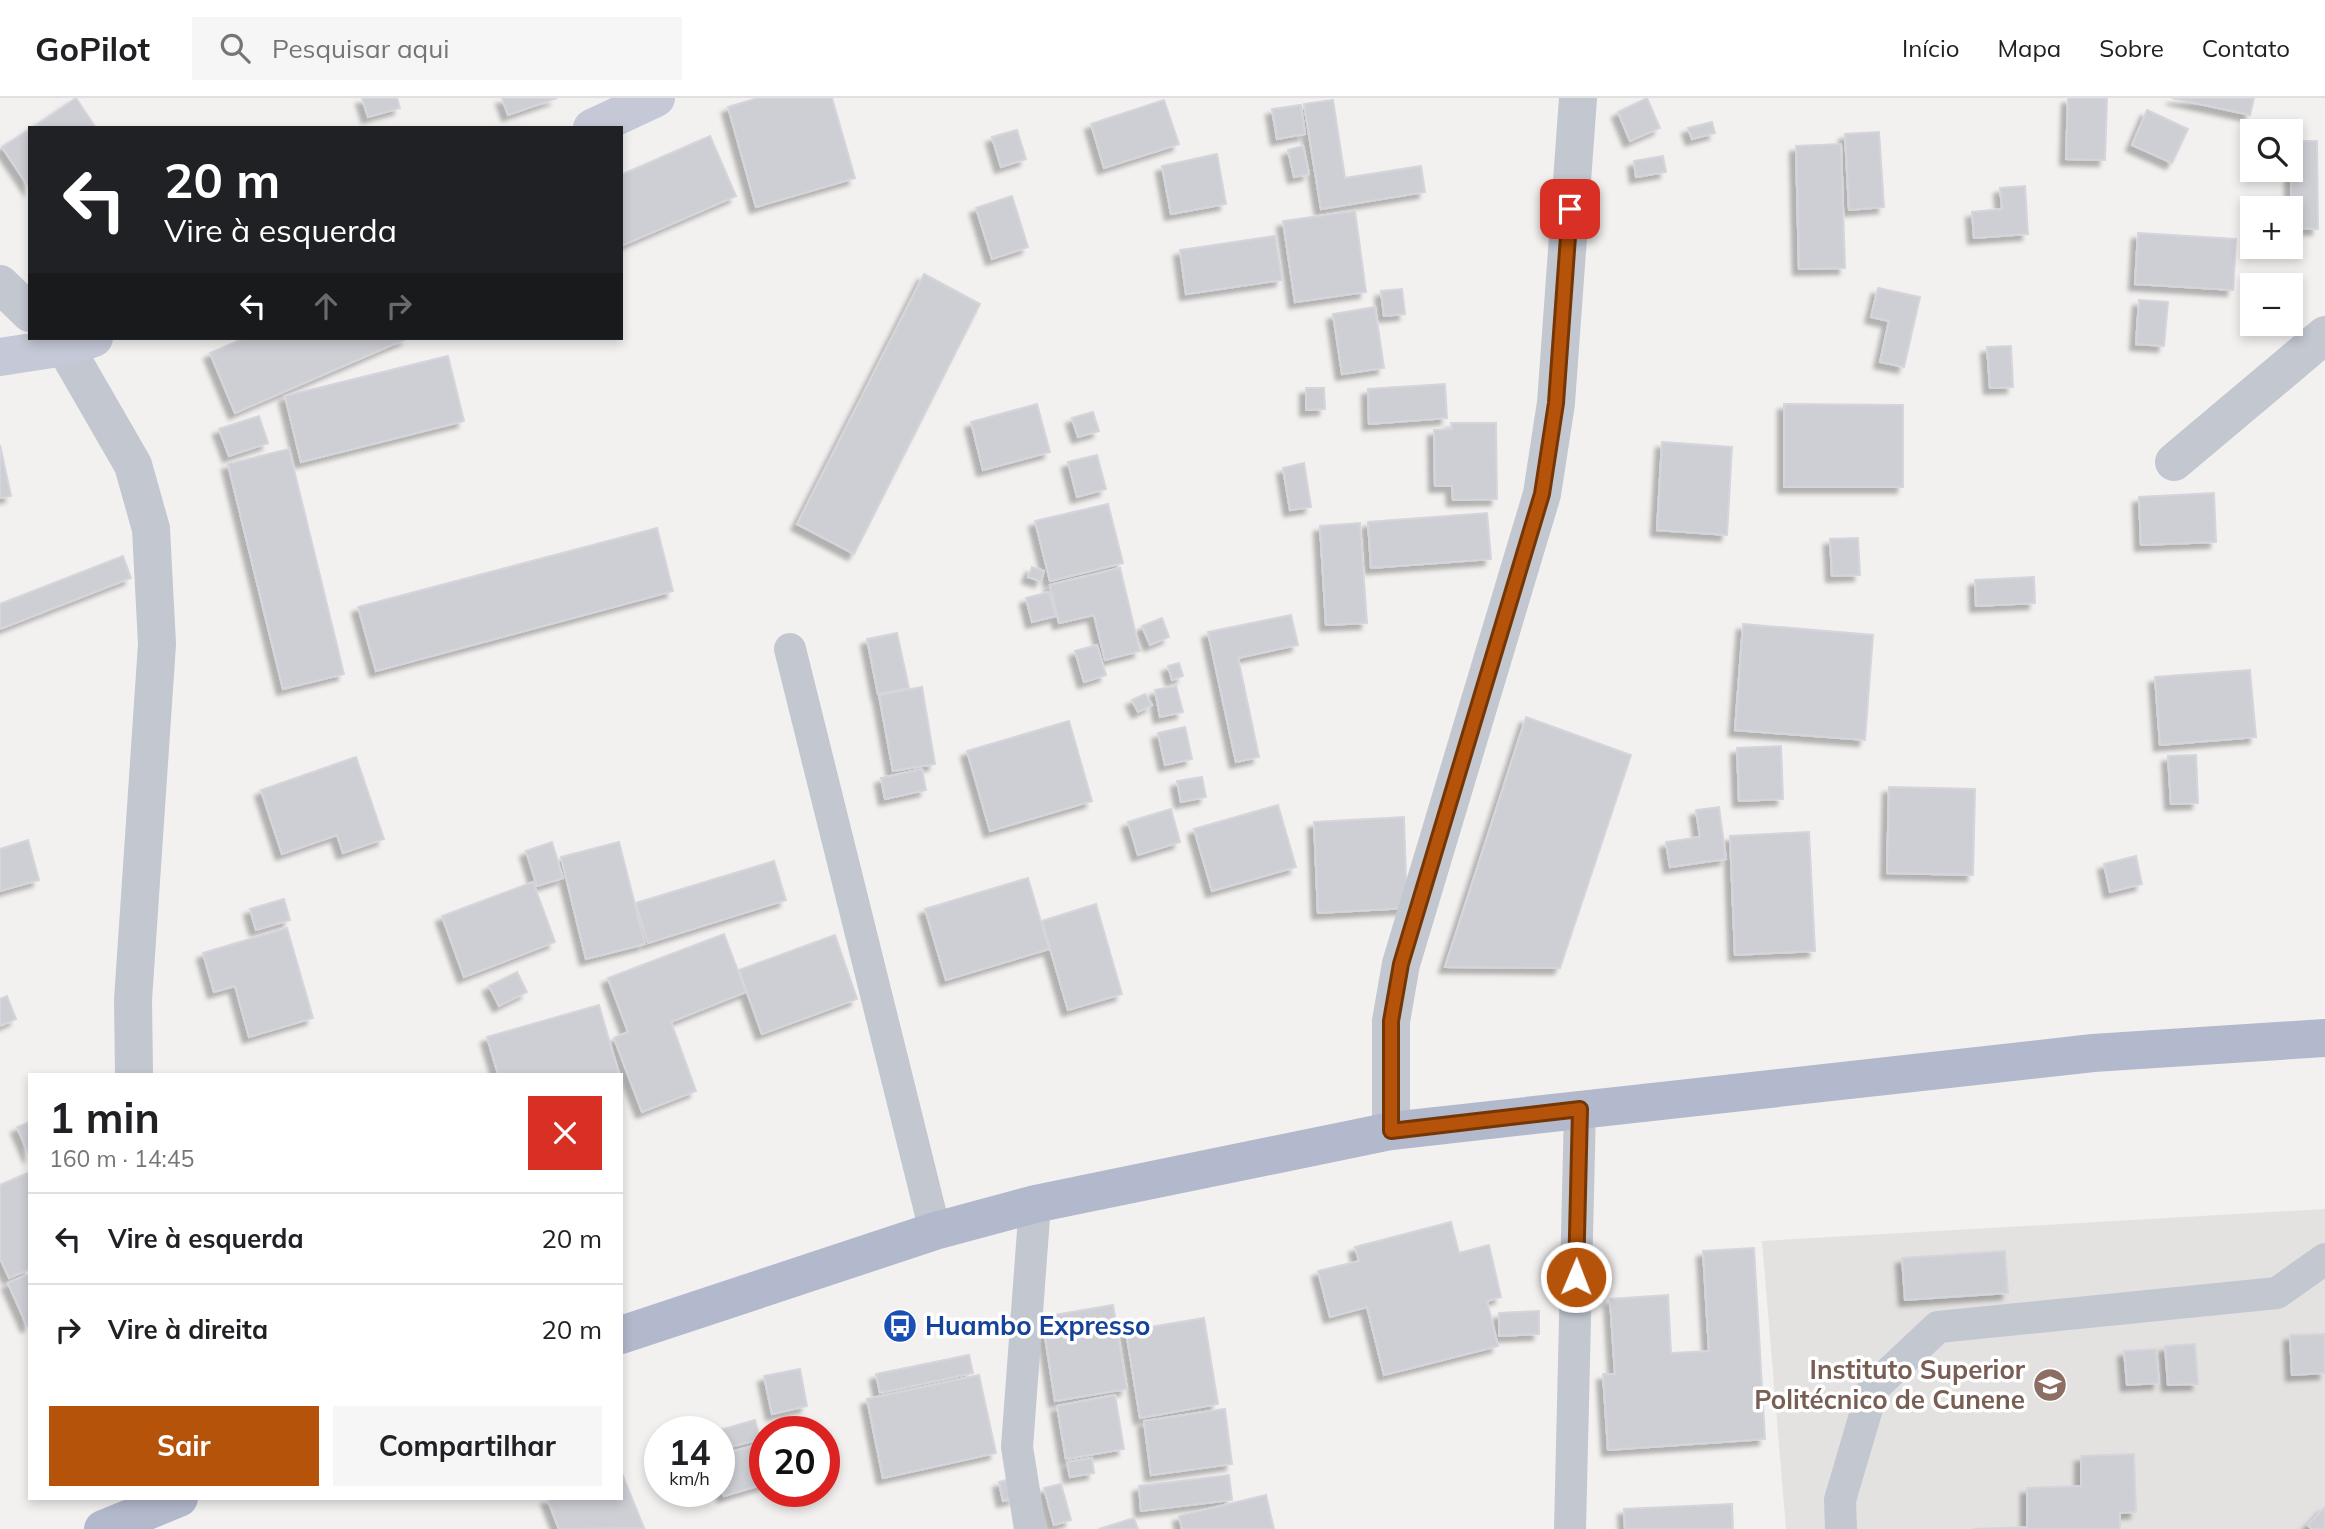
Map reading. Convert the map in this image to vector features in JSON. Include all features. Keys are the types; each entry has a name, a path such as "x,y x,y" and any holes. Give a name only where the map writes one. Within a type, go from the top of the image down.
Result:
{"main road":[{"path":"623,1334 935,1231 1035,1205 1391,1131 2093,1053 2325,1038"},
{"path":"103,1529 173,1500"}],"street":[{"path":"596,126 656,98"},
{"path":"1391,1131 1391,1021 1401,964 1542,494 1556,403 1578,98"},
{"path":"0,284 28,311"},
{"path":"2174,462 2325,335"},
{"path":"0,357 71,341 133,465 151,529 157,644 133,1000 134,1073"}],"lane":[{"path":"790,649 935,1231"},
{"path":"1570,1529 1580,1109"},
{"path":"1030,1529 1017,1447 1035,1205"},
{"path":"1841,1529 1840,1500 1873,1388 1938,1327 2277,1293 2325,1259"}],"shaded area":[{"name":"Instituto Superior Politécnico de Cunene","path":"2325,1209 2325,1529 1786,1529 1762,1241"}],"building":[{"path":"76,98 95,126 35,126"},
{"path":"362,98 397,98 400,108 368,117"},
{"path":"502,98 557,98 508,115"},
{"path":"758,98 832,98 855,178 756,207 728,107"},
{"path":"1647,98 1660,128 1630,141 1618,112"},
{"path":"2068,98 2107,98 2105,160 2066,159"},
{"path":"2172,98 2254,98 2250,115"},
{"path":"1164,100 1179,144 1104,168 1091,124"},
{"path":"1333,100 1345,178 1421,166 1425,192 1321,209 1304,104"},
{"path":"1301,105 1305,134 1277,139 1272,109"},
{"path":"2147,110 2188,129 2172,163 2132,145"},
{"path":"1712,122 1715,133 1692,139 1688,128"},
{"path":"28,130 28,186 2,147"},
{"path":"1017,130 1026,159 1001,167 992,137"},
{"path":"1879,132 1884,207 1849,210 1845,134"},
{"path":"710,136 736,196 623,245 623,174"},
{"path":"2303,141 2317,141 2318,229 2303,228 2303,196 2291,196 2291,182 2303,182"},
{"path":"1841,144 1845,268 1799,269 1796,146"},
{"path":"1303,146 1309,174 1294,177 1288,150"},
{"path":"1217,154 1226,204 1171,214 1162,166"},
{"path":"1663,156 1666,172 1636,177 1634,161"},
{"path":"2025,186 2028,234 1974,238 1972,212 2002,209 2000,188"},
{"path":"1012,196 1028,247 992,259 976,208"},
{"path":"1355,211 1366,292 1295,302 1283,221"},
{"path":"2138,233 2236,239 2233,290 2135,284"},
{"path":"1275,236 1282,280 1186,294 1180,250"},
{"path":"924,274 980,304 854,554 797,524"},
{"path":"1878,288 1920,297 1904,367 1880,362 1889,321 1871,317"},
{"path":"1402,289 1405,314 1384,316 1381,291"},
{"path":"2139,300 2168,302 2164,346 2136,344"},
{"path":"1375,307 1384,368 1342,374 1333,314"},
{"path":"240,340 403,340 235,413 210,353"},
{"path":"2011,346 2013,387 1990,388 1987,347"},
{"path":"448,356 464,421 301,462 285,396"},
{"path":"1445,384 1447,418 1369,424 1368,389"},
{"path":"1306,388 1324,388 1325,409 1306,410"},
{"path":"1037,404 1050,452 983,470 971,422"},
{"path":"1784,404 1903,405 1903,487 1784,487"},
{"path":"1093,412 1099,431 1078,437 1072,418"},
{"path":"259,416 268,443 229,456 219,429"},
{"path":"1451,423 1496,423 1497,499 1453,500 1452,486 1435,486 1434,430 1452,429"},
{"path":"1662,442 1732,447 1727,535 1657,530"},
{"path":"0,445 11,496 0,498"},
{"path":"289,449 344,674 283,689 228,464"},
{"path":"1097,455 1106,489 1077,497 1068,462"},
{"path":"1304,463 1311,507 1290,510 1283,468"},
{"path":"2214,493 2216,542 2141,545 2139,497"},
{"path":"1108,504 1123,563 1050,581 1035,521"},
{"path":"1487,513 1491,559 1371,568 1368,522"},
{"path":"1360,523 1367,623 1326,625 1320,526"},
{"path":"657,528 673,591 376,671 358,607"},
{"path":"1858,538 1860,575 1832,576 1830,539"},
{"path":"123,556 131,578 0,629 0,604"},
{"path":"1032,567 1044,571 1041,581 1028,577"},
{"path":"1120,568 1140,651 1105,660 1094,615 1059,623 1050,585"},
{"path":"2034,577 2035,603 1976,606 1975,580"},
{"path":"1049,592 1056,616 1032,622 1026,598"},
{"path":"1291,615 1298,645 1238,658 1259,757 1236,762 1208,632"},
{"path":"1162,618 1169,637 1150,645 1142,626"},
{"path":"1743,624 1873,635 1865,740 1735,730"},
{"path":"897,633 909,688 878,694 867,639"},
{"path":"1097,645 1106,675 1084,682 1075,651"},
{"path":"1179,663 1183,676 1172,680 1168,666"},
{"path":"2250,670 2256,737 2160,745 2155,677"},
{"path":"1176,686 1183,712 1160,717 1155,690"},
{"path":"922,687 935,764 893,771 879,695"},
{"path":"1145,694 1152,705 1138,712 1132,700"},
{"path":"1526,717 1631,755 1560,968 1445,967"},
{"path":"1069,721 1092,801 990,831 967,751"},
{"path":"1185,727 1192,759 1165,765 1158,733"},
{"path":"1781,746 1783,799 1739,801 1737,748"},
{"path":"2196,755 2198,803 2171,804 2168,756"},
{"path":"356,757 384,839 343,853 337,835 282,854 261,790"},
{"path":"922,769 926,790 885,799 881,778"},
{"path":"1202,777 1206,797 1181,802 1177,781"},
{"path":"1889,787 1975,789 1973,875 1887,873"},
{"path":"1278,805 1296,867 1212,891 1194,829"},
{"path":"1719,807 1726,859 1670,867 1666,842 1700,837 1696,810"},
{"path":"1171,809 1180,842 1138,855 1128,822"},
{"path":"1404,817 1407,908 1318,913 1314,822"},
{"path":"1809,832 1815,951 1735,955 1730,836"},
{"path":"28,840 39,880 0,891 0,849"},
{"path":"552,842 563,878 537,886 526,851"},
{"path":"619,842 645,944 586,959 561,857"},
{"path":"2136,856 2142,884 2110,892 2104,864"},
{"path":"774,861 786,900 648,943 636,903"},
{"path":"1028,878 1049,949 946,980 925,909"},
{"path":"533,882 555,942 464,977 442,916"},
{"path":"284,899 290,920 256,930 250,909"},
{"path":"1096,904 1122,994 1068,1010 1042,921"},
{"path":"287,928 313,1018 249,1037 235,986 214,992 203,953"},
{"path":"724,934 746,992 671,1022 696,1091 642,1112 614,1038 628,1032 608,978"},
{"path":"835,935 857,999 762,1034 739,970"},
{"path":"517,972 527,992 499,1006 489,986"},
{"path":"7,996 16,1019 0,1026 0,999"},
{"path":"599,1005 619,1073 498,1073 487,1037"},
{"path":"28,1123 28,1152 17,1127"},
{"path":"28,1173 28,1270 9,1278 0,1258 0,1185"},
{"path":"1451,1222 1459,1253 1489,1245 1501,1297 1487,1301 1498,1346 1384,1375 1367,1307 1330,1317 1318,1271 1359,1261 1355,1247"},
{"path":"1754,1248 1765,1439 1608,1450 1603,1374 1615,1374 1610,1299 1668,1295 1671,1353 1709,1351 1703,1251"},
{"path":"2005,1251 2008,1293 1905,1300 1902,1258"},
{"path":"28,1275 28,1326 27,1326 8,1283"},
{"path":"1113,1305 1127,1389 1055,1401 1042,1317"},
{"path":"1539,1311 1539,1334 1499,1336 1499,1313"},
{"path":"1204,1318 1218,1404 1140,1418 1126,1331"},
{"path":"2325,1334 2325,1373 2292,1375 2290,1335"},
{"path":"2195,1344 2198,1384 2168,1385 2165,1346"},
{"path":"2156,1349 2159,1383 2127,1385 2124,1351"},
{"path":"969,1355 973,1373 880,1393 876,1374"},
{"path":"800,1369 807,1406 772,1414 764,1376"},
{"path":"979,1375 996,1453 883,1478 867,1399"},
{"path":"1115,1395 1124,1449 1066,1459 1057,1406"},
{"path":"1225,1409 1232,1464 1151,1475 1144,1421"},
{"path":"749,1422 749,1442 735,1446 735,1426"},
{"path":"749,1447 749,1489 735,1493 735,1451"},
{"path":"2134,1454 2136,1512 2120,1513 2120,1529 1973,1529 2027,1527 2027,1488 2081,1486 2081,1456"},
{"path":"1092,1458 1094,1473 1070,1477 1067,1462"},
{"path":"1229,1475 1232,1500 1141,1511 1139,1486"},
{"path":"623,1476 644,1528 559,1529 548,1500 623,1500"},
{"path":"1010,1479 1015,1498 1003,1501 999,1482"},
{"path":"1061,1484 1071,1520 1054,1525 1044,1488"},
{"path":"1266,1495 1274,1529 1182,1529 1179,1516"},
{"path":"1732,1504 1733,1529 1625,1529 1624,1509"},
{"path":"2325,1507 2325,1529 2311,1529 2308,1525"},
{"path":"1134,1518 1138,1529 1099,1529"}],"place":[{"name":"Huambo Expresso","path":"900,1326"},
{"name":"Instituto Superior Politécnico de Cunene","path":"2050,1385"}],"route":[{"path":"1570,209 1556,403 1542,494 1401,964 1391,1021 1391,1131 1580,1109 1576,1277"}]}
